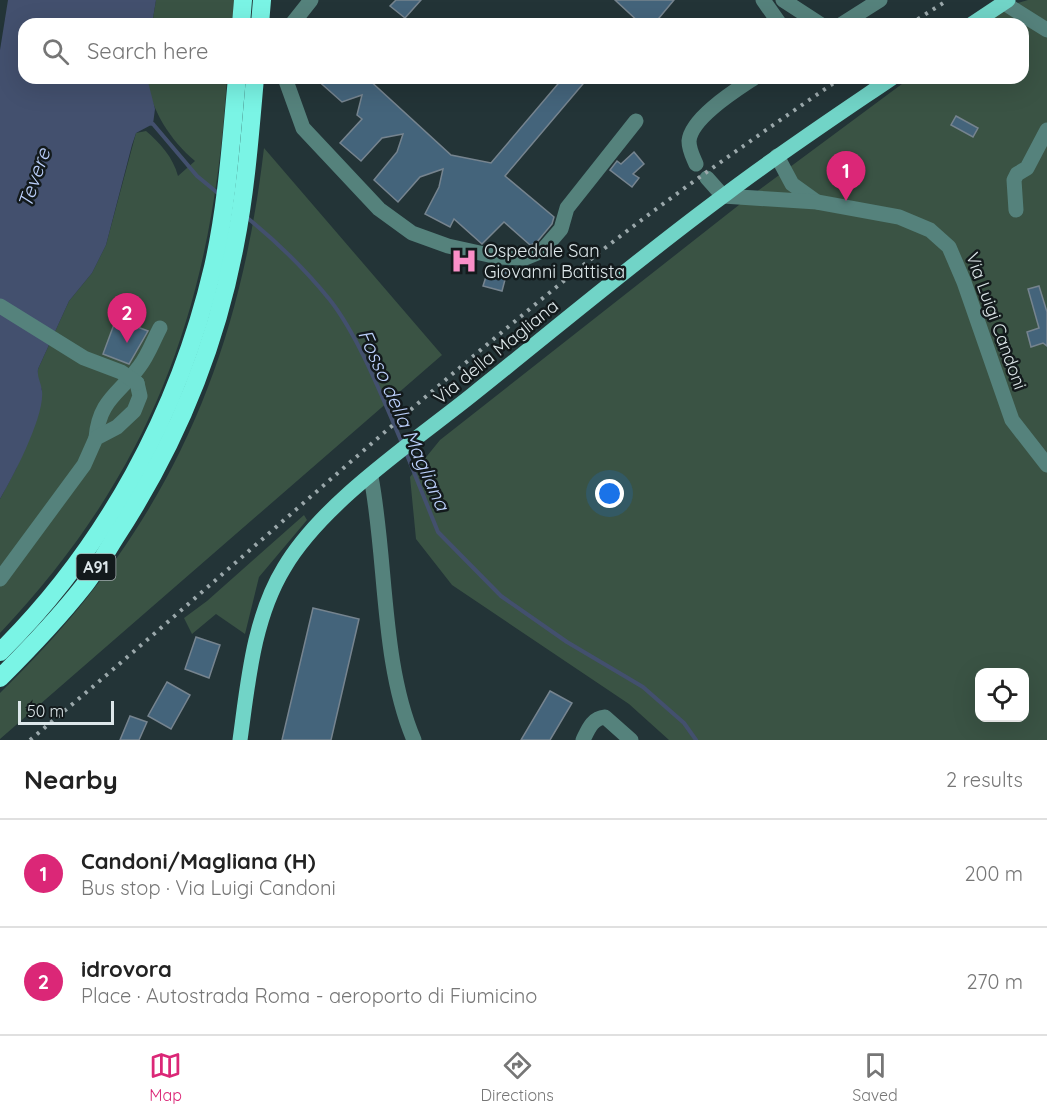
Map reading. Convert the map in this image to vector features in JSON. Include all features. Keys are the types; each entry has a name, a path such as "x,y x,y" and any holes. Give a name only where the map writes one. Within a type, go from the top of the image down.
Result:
{"highway":[{"path":"242,18 243,0"},
{"path":"260,18 262,0"},
{"name":"A91","path":"0,652 75,567 164,437 213,266 225,192 236,84"},
{"name":"A91","path":"0,678 49,629 85,585 141,498 164,437 214,332 235,247 247,165 254,84"}],"main road":[{"path":"981,18 1006,1"},
{"name":"Via della Magliana","path":"240,740 254,650 276,582 301,541 317,523 385,464 723,196 777,156 883,84"}],"street":[{"path":"297,18 311,0"},
{"path":"763,0 776,18"},
{"path":"783,0 811,18"},
{"path":"1006,1 1047,30"},
{"path":"850,18 870,3"},
{"path":"287,84 303,128 380,209 412,233 448,246 498,257 525,258 542,251 561,229 567,208 636,121"},
{"path":"696,164 689,145 693,131 707,113 746,84"},
{"path":"1016,210 1014,180 1017,174 1027,168 1047,130"},
{"name":"Via Luigi Candoni","path":"777,156 792,184 817,202"},
{"path":"707,178 723,196"},
{"name":"Via Luigi Candoni","path":"723,196 817,202 899,216 930,230 949,247 964,282 1012,420 1047,465"},
{"path":"0,306 84,358 121,372 137,383 140,396 134,411 117,427 96,438"},
{"path":"0,579 84,465 96,438 97,422 107,401 140,366 159,328"},
{"path":"371,477 377,511 397,692 414,740"},
{"path":"583,740 592,724 598,718 605,717 631,740"}],"green space":[{"path":"156,0 234,0 232,18 153,18"},
{"path":"1028,0 1047,0 1047,740 669,740 629,704 452,585 416,539 410,477 440,440 744,201 902,84 1029,84 1029,18 991,18 1007,6"},
{"path":"148,84 226,84 220,159 207,236 190,308 166,378 136,444 99,508 54,571 0,633 0,499 16,469 35,423 42,390 37,378 38,369 69,301 92,273 106,245 136,133 146,131 156,140 169,157 178,176 195,161 163,124"},
{"path":"264,148 442,355 0,739 0,693 57,634 106,573 148,510 183,445 212,377 235,305 252,229"},
{"path":"304,515 307,520 259,577 245,634 216,614 192,634 184,618 207,601"}],"water":[{"name":"Tevere","path":"8,0 156,0 153,18 18,18 18,84 149,84 155,109 153,124 136,133 106,245 92,273 69,301 38,369 42,391 39,415 27,446 0,499 0,50"}],"building":[{"path":"396,0 421,0 405,18 390,6"},
{"path":"615,0 674,0 659,18 634,18"},
{"path":"322,84 374,84 451,155 491,163 558,84 583,84 505,176 554,217 552,224 536,243 530,245 504,222 482,244 454,219 450,227 425,214 439,187 443,169 420,177 398,202 374,180 397,152 403,134 382,138 361,161 340,143 362,119 357,115 362,95 342,102"},
{"path":"956,116 978,128 973,137 951,125"},
{"path":"634,152 644,164 633,174 639,178 632,187 610,170 617,161 621,164"},
{"path":"489,267 507,272 502,291 483,286"},
{"path":"1039,286 1047,312 1047,346 1043,343 1031,347 1027,332 1039,328 1028,289"},
{"path":"116,319 148,331 129,364 103,354"},
{"path":"313,608 359,619 331,740 282,740"},
{"path":"196,637 220,645 209,678 185,669"},
{"path":"167,682 190,695 171,729 148,716"},
{"path":"550,691 572,703 550,740 521,740"},
{"path":"130,716 147,722 139,740 120,740"}],"waterway":[{"name":"Fosso della Magliana","path":"149,123 153,124 197,176 219,194"},
{"name":"Fosso della Magliana","path":"245,216 300,266 341,315 370,369 402,443"},
{"name":"Fosso della Magliana","path":"405,450 438,532 501,596 567,642 643,687 684,723 696,740"}],"railway":[{"path":"920,18 948,0"},
{"path":"30,740 497,336 598,253 736,151 832,84"}],"place":[{"name":"Candoni/Magliana (H)","path":"846,201"},
{"name":"Ospedale San Giovanni Battista","path":"464,261"},
{"name":"idrovora","path":"127,343"}]}
